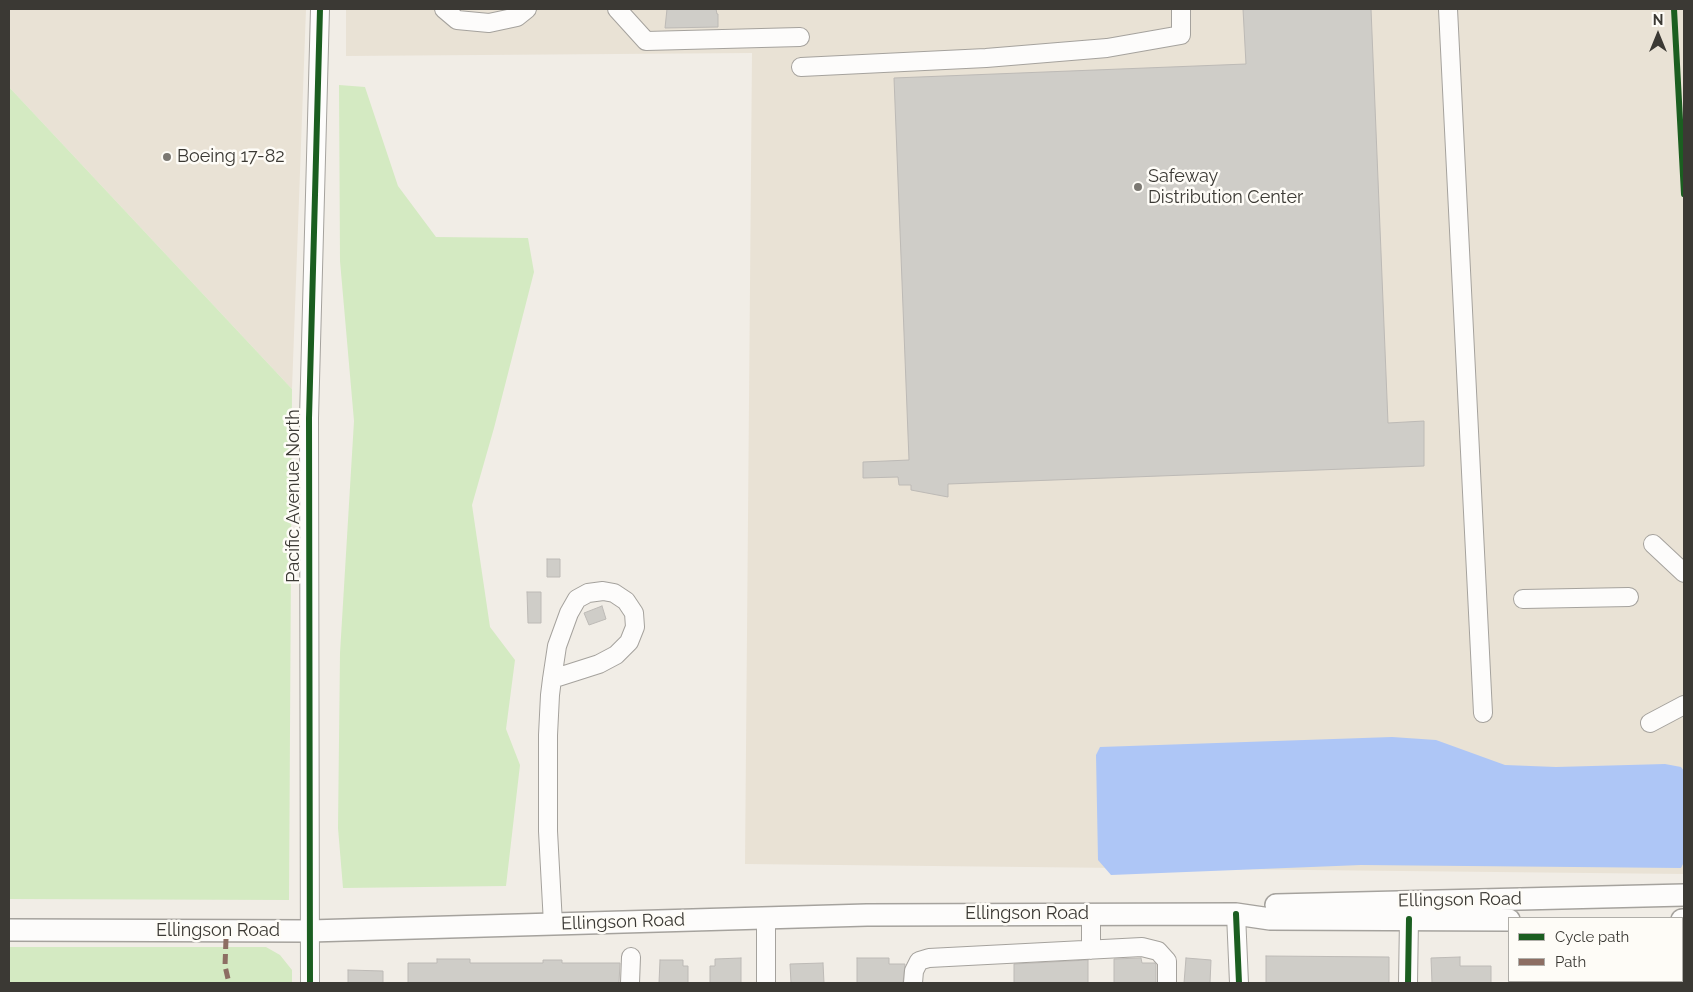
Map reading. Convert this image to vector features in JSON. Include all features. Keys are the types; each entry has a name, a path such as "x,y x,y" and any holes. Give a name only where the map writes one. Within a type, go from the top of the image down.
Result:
{"main road":[{"path":"1634,896 1684,886"},
{"name":"Ellingson Road","path":"1236,914 1271,906 1684,895"},
{"name":"Ellingson Road","path":"9,930 310,931 867,915 1236,914 1270,919 1508,920"}],"street":[{"name":"Pacific Avenue North","path":"310,983 309,418 320,9"},
{"path":"444,9 457,20 489,23 517,17 527,9"},
{"path":"617,9 646,41 800,37"},
{"path":"801,67 986,58 1107,48 1181,35 1181,9"},
{"path":"1448,9 1483,713"},
{"path":"1653,544 1684,573"},
{"path":"552,679 599,664 616,655 629,642 635,627 634,613 626,601 614,593 603,591 588,593 577,599 569,613 557,646 552,679 548,735 548,831 553,924"},
{"path":"1522,599 1629,597"},
{"path":"1650,723 1684,705"},
{"path":"1091,914 1091,950"},
{"path":"1236,914 1239,983"},
{"path":"766,918 766,983"},
{"path":"1408,983 1409,919"},
{"path":"913,983 914,971 919,961 929,958 1142,947 1158,951 1166,961 1166,983"},
{"path":"630,983 631,957"}],"shaded area":[{"path":"9,9 306,9 292,389 9,87"},
{"path":"346,9 1684,9 1684,874 745,864 752,53 346,56"}],"green space":[{"path":"339,85 365,87 398,186 436,237 528,238 534,272 472,505 490,627 515,660 506,729 520,765 506,886 343,888 338,828 340,653 354,421 340,261"},
{"path":"9,87 292,389 289,900 9,899"},
{"path":"9,947 266,947 280,955 292,970 292,983 9,983"}],"water":[{"path":"1392,737 1436,740 1505,765 1556,767 1665,764 1681,767 1684,771 1684,862 1681,868 1361,865 1111,875 1098,860 1096,755 1100,747"}],"building":[{"path":"667,9 716,9 718,27 665,28"},
{"name":"Safeway Distribution Center","path":"1243,9 1371,9 1388,423 1424,421 1424,466 948,484 948,497 911,490 911,485 899,485 898,477 863,478 863,462 909,460 894,78 1246,64"},
{"path":"547,559 560,559 560,577 547,577"},
{"path":"527,592 541,592 541,623 528,623"},
{"path":"602,606 606,619 589,625 584,613"},
{"path":"1266,956 1389,957 1389,983 1266,983"},
{"path":"1460,957 1460,966 1491,966 1491,983 1432,983 1431,958"},
{"path":"741,958 741,983 710,983 710,966 715,966 715,959"},
{"path":"857,958 889,958 889,964 905,964 903,983 857,983"},
{"path":"1141,958 1142,963 1155,963 1156,983 1114,983 1114,959"},
{"path":"1186,958 1211,960 1210,983 1184,983"},
{"path":"437,959 470,959 470,963 543,963 543,960 562,960 562,963 620,963 619,983 408,983 408,963 437,963"},
{"path":"660,960 683,960 683,966 688,966 688,983 659,983"},
{"path":"1088,960 1088,983 1014,983 1014,964"},
{"path":"823,963 824,983 791,983 790,964"},
{"path":"348,970 383,971 383,983 348,983"}],"marked path":[{"path":"226,939 225,966 229,983"}],"cycle path":[{"path":"310,983 309,418 320,9"},
{"path":"1674,9 1684,194"},
{"path":"1236,914 1239,983"},
{"path":"1408,983 1409,919"}],"place":[{"name":"Boeing 17-82","path":"167,157"},
{"name":"Safeway Distribution Center","path":"1138,187"}]}
